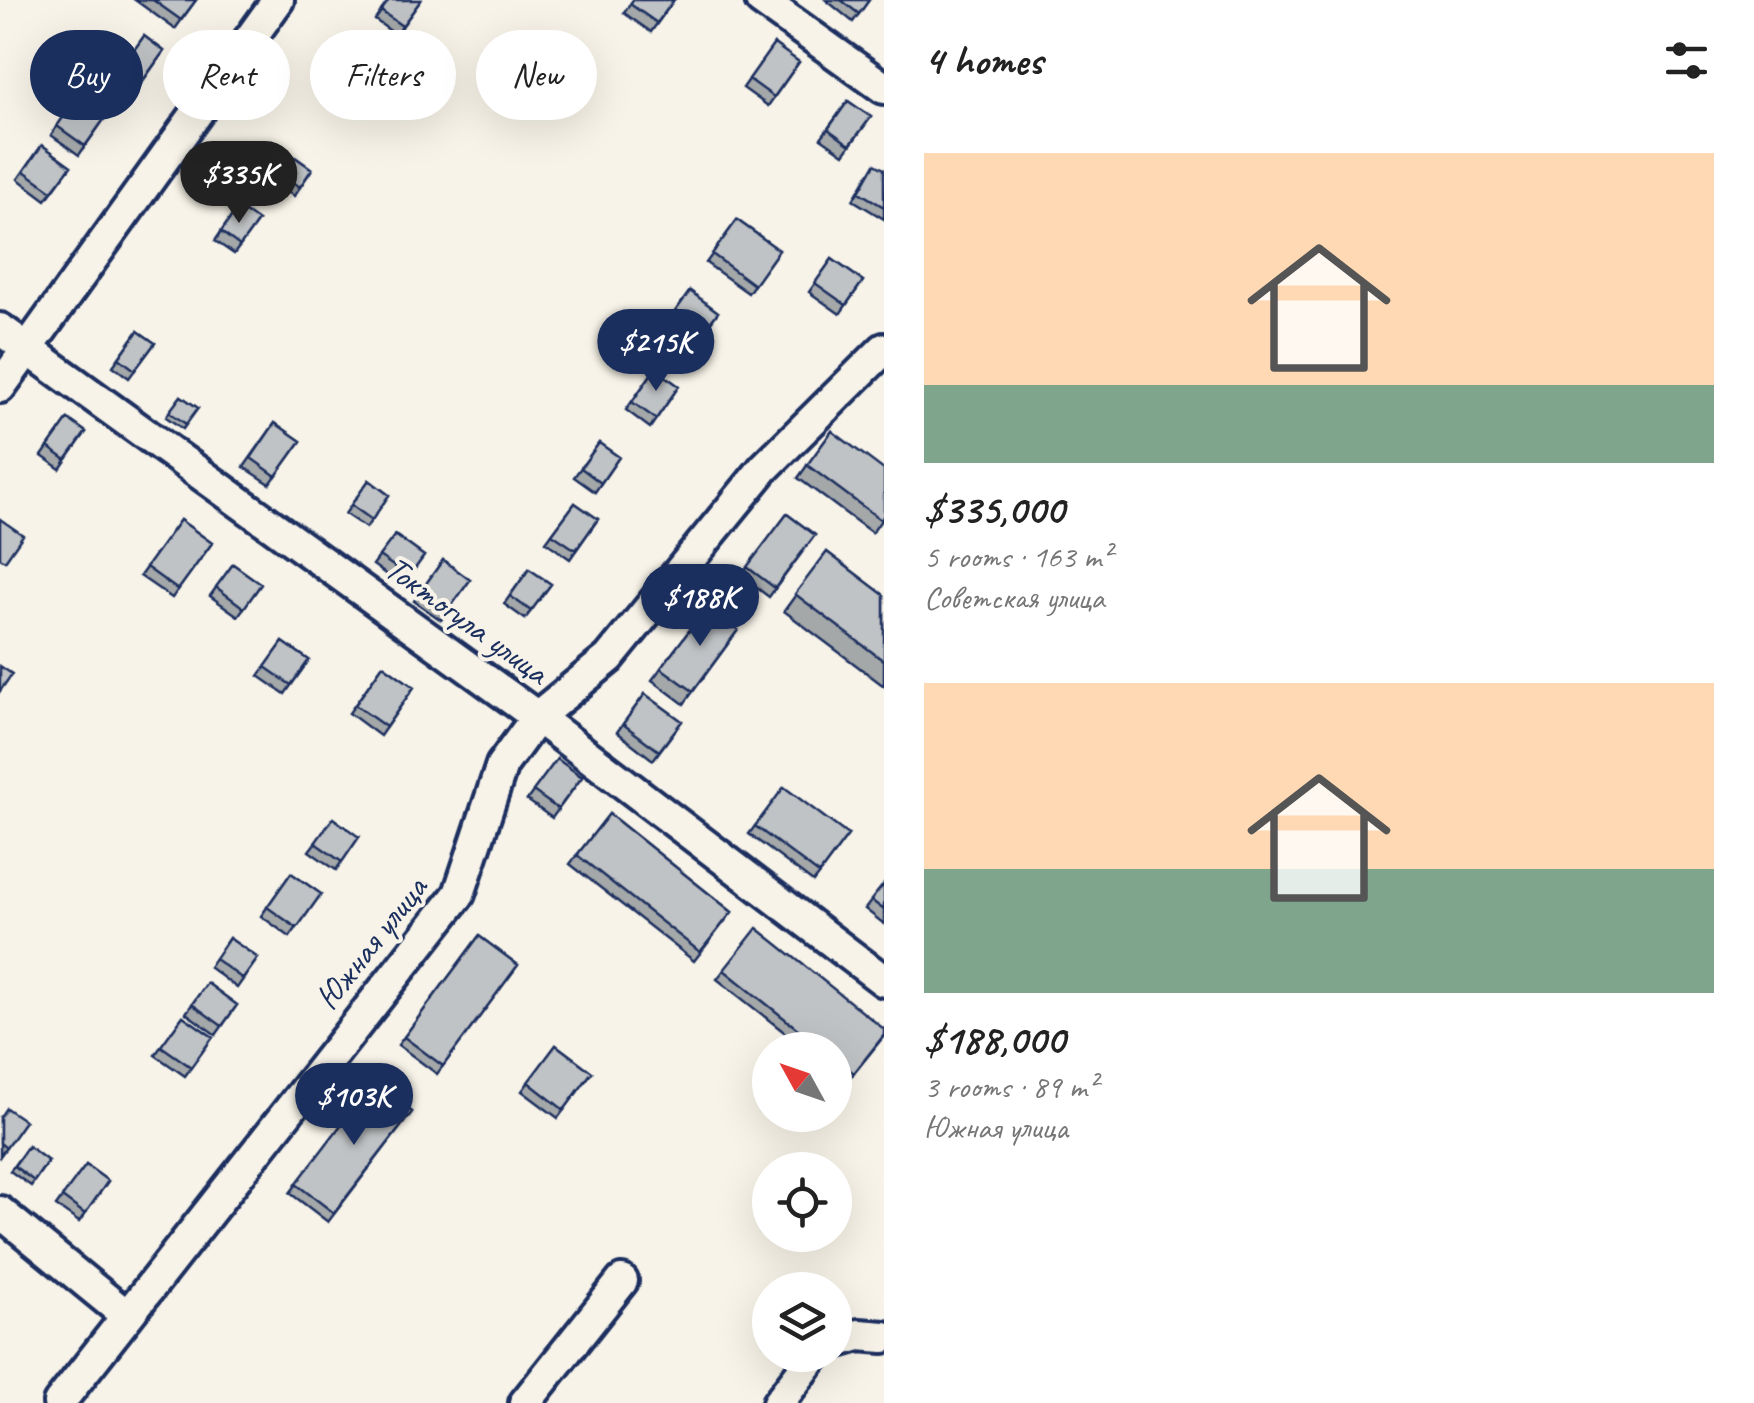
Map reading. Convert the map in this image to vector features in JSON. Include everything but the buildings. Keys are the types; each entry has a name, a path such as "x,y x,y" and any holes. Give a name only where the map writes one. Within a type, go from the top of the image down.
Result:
{"street":[{"path":"0,388 278,0"},
{"path":"761,0 884,88"},
{"name":"Токтогула улица","path":"0,329 536,717 884,980"},
{"name":"Южная улица","path":"60,1403 458,894 502,765 536,717 610,658 764,468 884,349"},
{"path":"0,1212 128,1316"},
{"path":"526,1403 622,1281"},
{"path":"852,1337 884,1337"},
{"path":"778,1403 802,1372"}]}
